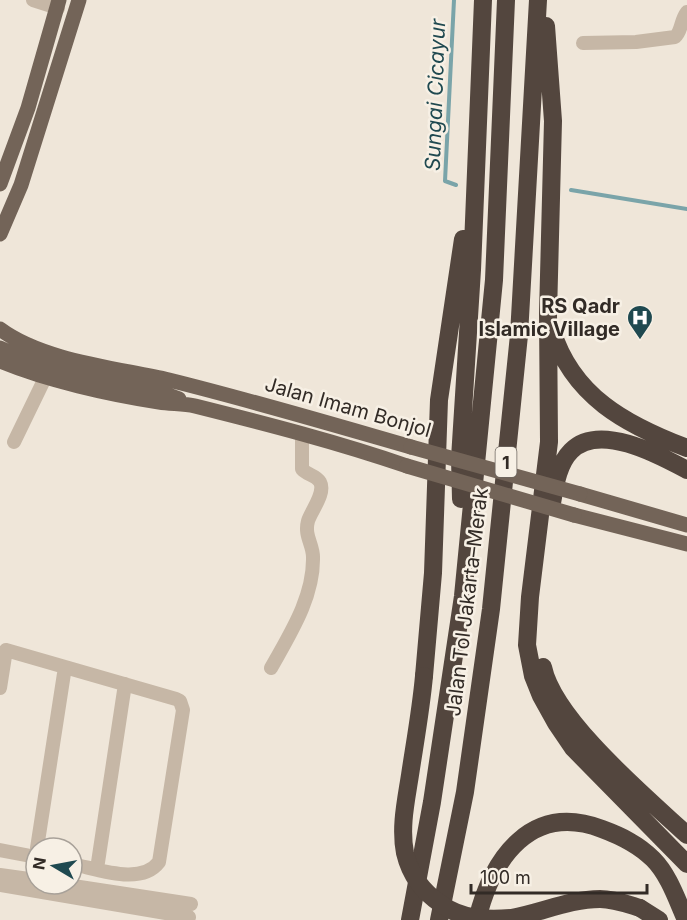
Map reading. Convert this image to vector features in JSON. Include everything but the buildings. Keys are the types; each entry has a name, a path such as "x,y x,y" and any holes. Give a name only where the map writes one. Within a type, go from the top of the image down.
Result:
{"highway":[{"path":"463,596 460,458 472,270 483,0"},
{"name":"Jalan Tol Jakarta–Merak","path":"410,920 432,802 463,596 494,280 506,0"},
{"name":"Jalan Tol Jakarta–Merak","path":"439,920 465,792 492,609 519,335 538,0"},
{"path":"544,0 554,121 548,314 549,442 530,597 527,645 533,676 546,705 573,747 687,864"},
{"path":"478,115 463,242 439,400 433,573 421,711 404,814 403,839 410,867 430,897 451,911 468,917 488,920 510,918 577,902 600,899 619,901 640,908 659,920"},
{"path":"548,314 559,350 571,371 589,393 603,406 627,420 687,448"},
{"path":"687,470 620,441 604,439 584,443 572,449 565,458 557,480 549,514 539,593 538,631 546,682 576,726 622,774 687,835"},
{"path":"477,920 489,882 503,856 522,837 535,829 570,821 592,825 620,835 637,845 654,860 664,874 686,920"}],"main road":[{"path":"0,234 21,185 80,0"},
{"path":"0,184 28,108 58,4"},
{"name":"Jalan Imam Bonjol","path":"0,329 20,343 41,351 203,390 687,525"},
{"path":"0,348 83,374 164,393 196,407 203,390"},
{"name":"Jalan Imam Bonjol","path":"0,361 81,386 159,403 196,407 302,434 574,515 687,544"}],"street":[{"path":"33,0 58,4"},
{"path":"583,43 636,42 675,37 687,12"},
{"path":"14,442 46,376"},
{"path":"271,668 304,602 313,555 307,538 308,522 321,489 321,483 302,469 302,434"},
{"path":"0,688 3,649 180,701 183,710 159,862 154,869 144,874 131,875 84,866"},
{"path":"38,836 65,667"},
{"path":"97,869 125,684"},
{"path":"0,850 24,855"},
{"path":"0,875 24,878"},
{"path":"0,885 24,888"},
{"path":"84,889 190,910 84,896"}],"waterway":[{"name":"Sungai Cicayur","path":"454,0 445,181 456,185"},
{"name":"Sungai Cicayur","path":"571,190 687,209"}],"place":[{"name":"RS Qadr Islamic Village","path":"640,341"}]}
